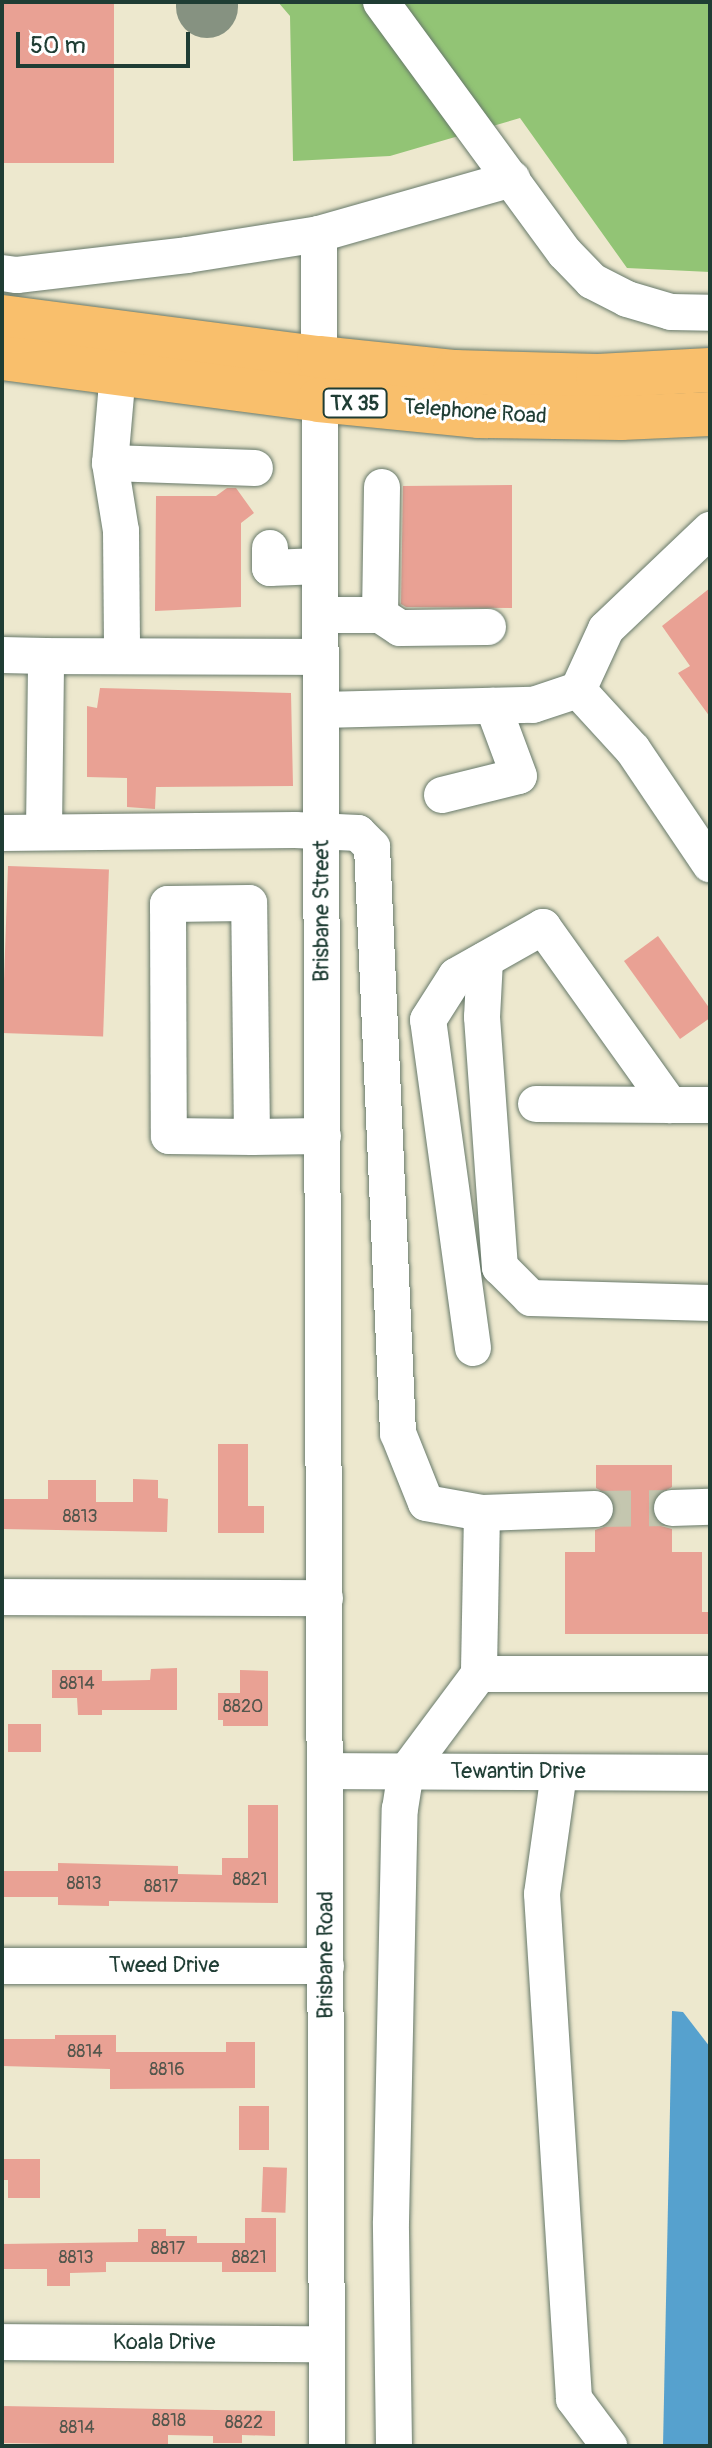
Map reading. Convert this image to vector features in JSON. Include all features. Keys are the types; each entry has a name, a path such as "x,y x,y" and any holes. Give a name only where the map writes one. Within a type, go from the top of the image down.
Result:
{"main road":[{"name":"Telephone Road","path":"2,317 319,379 479,416 621,418 710,414"},
{"name":"Telephone Road","path":"2,358 118,372 319,379 487,373 598,376 710,370"}],"street":[{"path":"381,2 565,253 592,281 627,299 671,312 710,313"},
{"path":"2,273 17,275 171,257 319,234 512,179"},
{"name":"Brisbane Street","path":"319,234 325,1463"},
{"path":"118,372 110,463 121,531 122,656"},
{"path":"110,463 255,468"},
{"path":"380,615 382,487"},
{"path":"321,710 533,705 578,690 606,629 710,530"},
{"path":"270,568 380,548"},
{"path":"320,615 380,615 400,628 488,627"},
{"path":"2,655 321,657"},
{"path":"44,830 46,656"},
{"path":"578,690 633,750 710,864"},
{"path":"442,795 519,776 493,706"},
{"path":"2,833 44,830 358,833 372,847 398,1433 426,1503 482,1513 595,1509"},
{"path":"252,1137 249,903 168,904 169,1136 252,1137 323,1136"},
{"path":"473,1348 428,1020 456,976 543,927 670,1105"},
{"path":"485,960 482,1017 500,1267 531,1298 710,1303"},
{"path":"536,1104 710,1105"},
{"name":"Brisbane Road","path":"325,1463 327,2446"},
{"path":"672,1508 710,1507"},
{"path":"394,2446 391,2222 400,1809 406,1772 479,1674 482,1513"},
{"path":"2,1597 325,1598"},
{"path":"479,1674 710,1674"},
{"name":"Tewantin Drive","path":"326,1771 710,1773"},
{"path":"559,1773 542,1894 574,2399 609,2446"},
{"name":"Tweed Drive","path":"2,1966 326,1966"},
{"name":"Koala Drive","path":"2,2342 327,2344"}],"green space":[{"path":"278,2 710,2 710,272 627,268 520,118 390,156 293,161 290,16"}],"water":[{"path":"672,2011 683,2012 710,2047 710,2446 663,2446"}],"building":[{"path":"2,3 114,3 114,163 2,163"},
{"path":"512,485 512,608 406,607 401,604 403,486"},
{"path":"227,488 236,488 254,513 241,523 241,607 155,611 156,496 216,496"},
{"path":"710,588 710,717 678,673 690,666 662,626"},
{"path":"100,688 291,693 293,786 156,787 155,809 127,807 127,778 87,777 87,706 97,708"},
{"path":"8,866 109,870 103,1036 2,1033"},
{"path":"658,936 710,1009 710,1018 680,1039 624,961"},
{"path":"218,1444 248,1444 248,1506 264,1506 264,1533 218,1533"},
{"path":"596,1465 672,1465 672,1487 654,1497 651,1509 661,1526 672,1529 672,1552 702,1552 702,1612 710,1612 710,1634 565,1634 565,1552 595,1552 595,1530 607,1526 616,1509 612,1497 596,1488"},
{"path":"133,1479 158,1480 158,1498 168,1499 167,1532 2,1529 2,1499 48,1499 48,1480 96,1480 96,1502 133,1502"},
{"path":"177,1668 177,1710 102,1710 102,1715 78,1715 77,1698 52,1698 52,1670 102,1670 102,1681 150,1680 151,1669"},
{"path":"240,1670 268,1671 268,1726 223,1726 223,1720 218,1720 218,1693 240,1693"},
{"path":"8,1724 41,1724 41,1752 8,1752"},
{"path":"248,1805 278,1805 278,1903 109,1901 109,1906 58,1905 58,1897 2,1897 2,1871 58,1871 58,1863 178,1866 178,1874 222,1875 222,1858 248,1858"},
{"path":"55,2035 116,2035 116,2052 226,2052 226,2042 255,2042 255,2088 110,2089 110,2069 2,2066 2,2039 55,2039"},
{"path":"239,2106 269,2106 269,2150 239,2150"},
{"path":"2,2159 40,2159 40,2198 8,2198 8,2180 2,2180"},
{"path":"263,2167 287,2168 285,2213 261,2212"},
{"path":"245,2218 276,2218 276,2272 222,2272 222,2262 106,2262 106,2272 70,2273 70,2286 47,2286 47,2269 2,2269 2,2244 138,2242 138,2229 166,2229 166,2236 197,2236 197,2243 245,2243"},
{"path":"2,2406 275,2411 275,2436 242,2435 242,2443 213,2443 213,2436 168,2435 168,2446 2,2443"}],"taxiway":[{"path":"207,2 207,7"}],"tunnel":[{"path":"595,1509 672,1508"}]}
